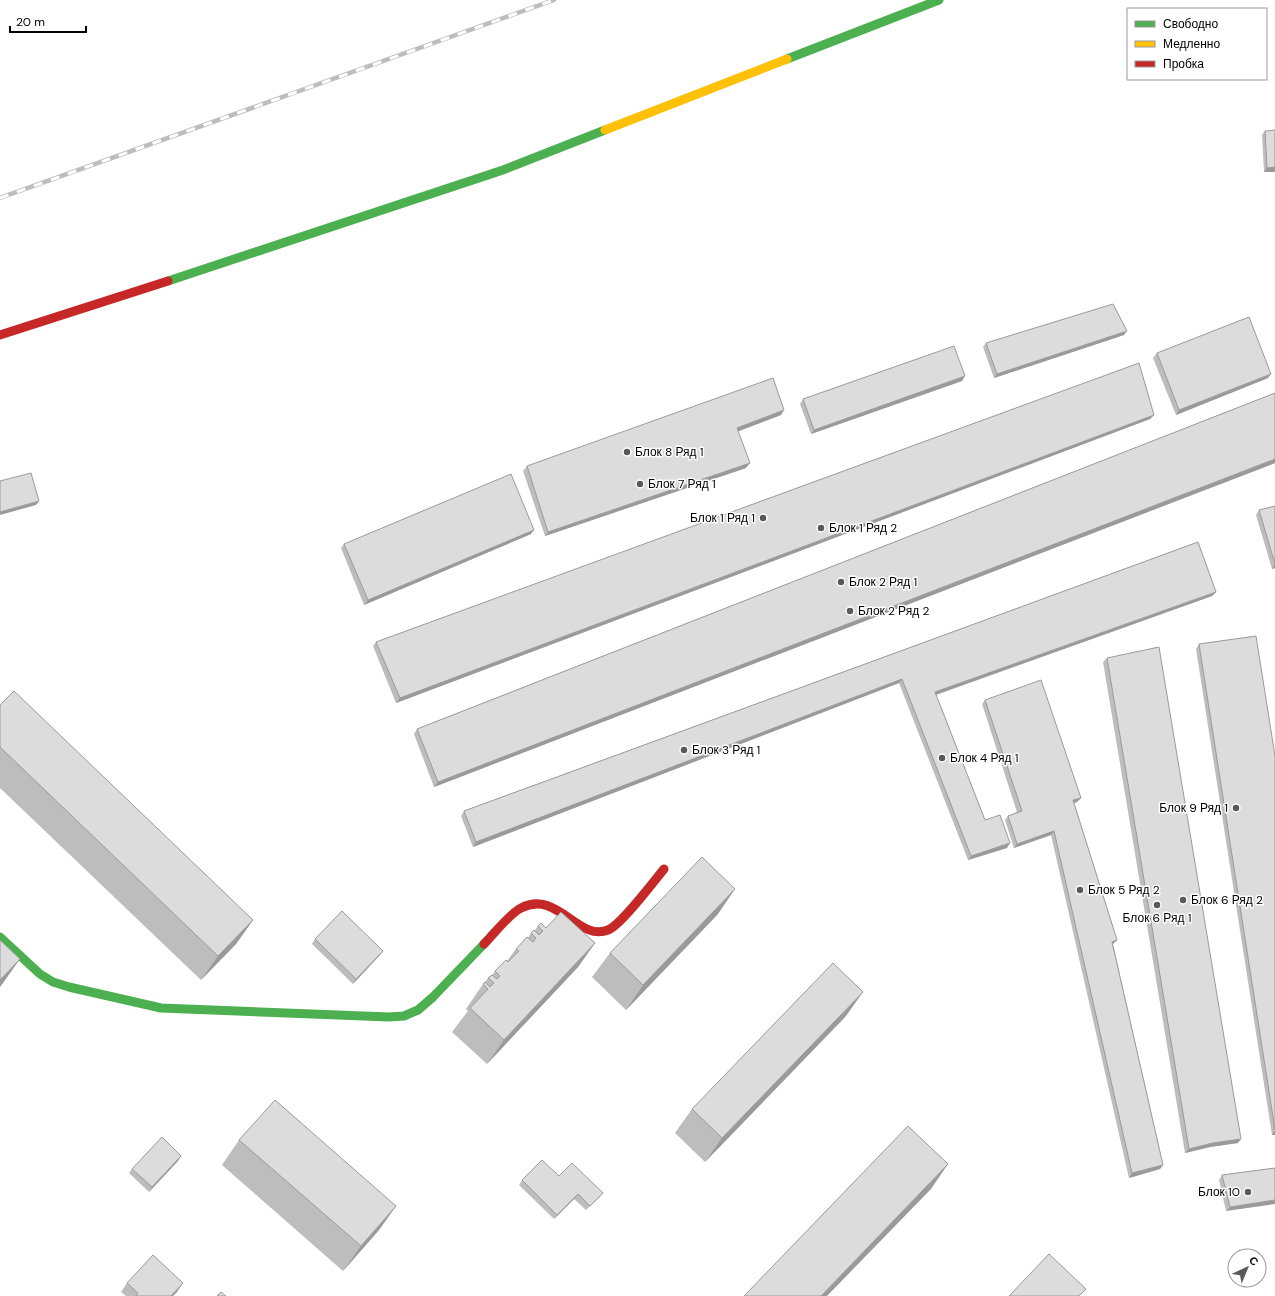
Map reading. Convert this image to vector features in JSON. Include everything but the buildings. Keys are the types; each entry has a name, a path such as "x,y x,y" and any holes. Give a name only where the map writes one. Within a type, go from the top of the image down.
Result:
{"street":[{"path":"0,335 503,170 939,0"},
{"path":"0,937 40,974 53,982 161,1008 373,1017 404,1016 418,1010 433,997 509,918 522,907 536,903 548,905 563,912 584,927 598,933 608,930 618,923 664,870"}],"railway":[{"path":"0,198 554,0"}],"traffic: fast":[{"path":"787,59 939,0"},
{"path":"168,281 503,170 605,130"},
{"path":"0,937 40,974 53,982 161,1008 389,1017 404,1016 418,1010 433,997 484,944"}],"traffic: slow":[{"path":"605,130 787,59"}],"traffic: jam":[{"path":"0,335 168,281"},
{"path":"484,944 516,911 534,904 546,905 587,929 597,932 608,930 629,912 664,869"}],"place":[{"name":"Блок 8 Ряд 1","path":"627,452"},
{"name":"Блок 7 Ряд 1","path":"640,484"},
{"name":"Блок 1 Ряд 1","path":"763,518"},
{"name":"Блок 1 Ряд 2","path":"821,528"},
{"name":"Блок 2 Ряд 1","path":"841,582"},
{"name":"Блок 2 Ряд 2","path":"850,611"},
{"name":"Блок 3 Ряд 1","path":"684,750"},
{"name":"Блок 4 Ряд 1","path":"942,758"},
{"name":"Блок 9 Ряд 1","path":"1236,808"},
{"name":"Блок 5 Ряд 2","path":"1080,890"},
{"name":"Блок 6 Ряд 2","path":"1183,900"},
{"name":"Блок 6 Ряд 1","path":"1157,905"},
{"name":"Блок 10","path":"1248,1192"}]}
